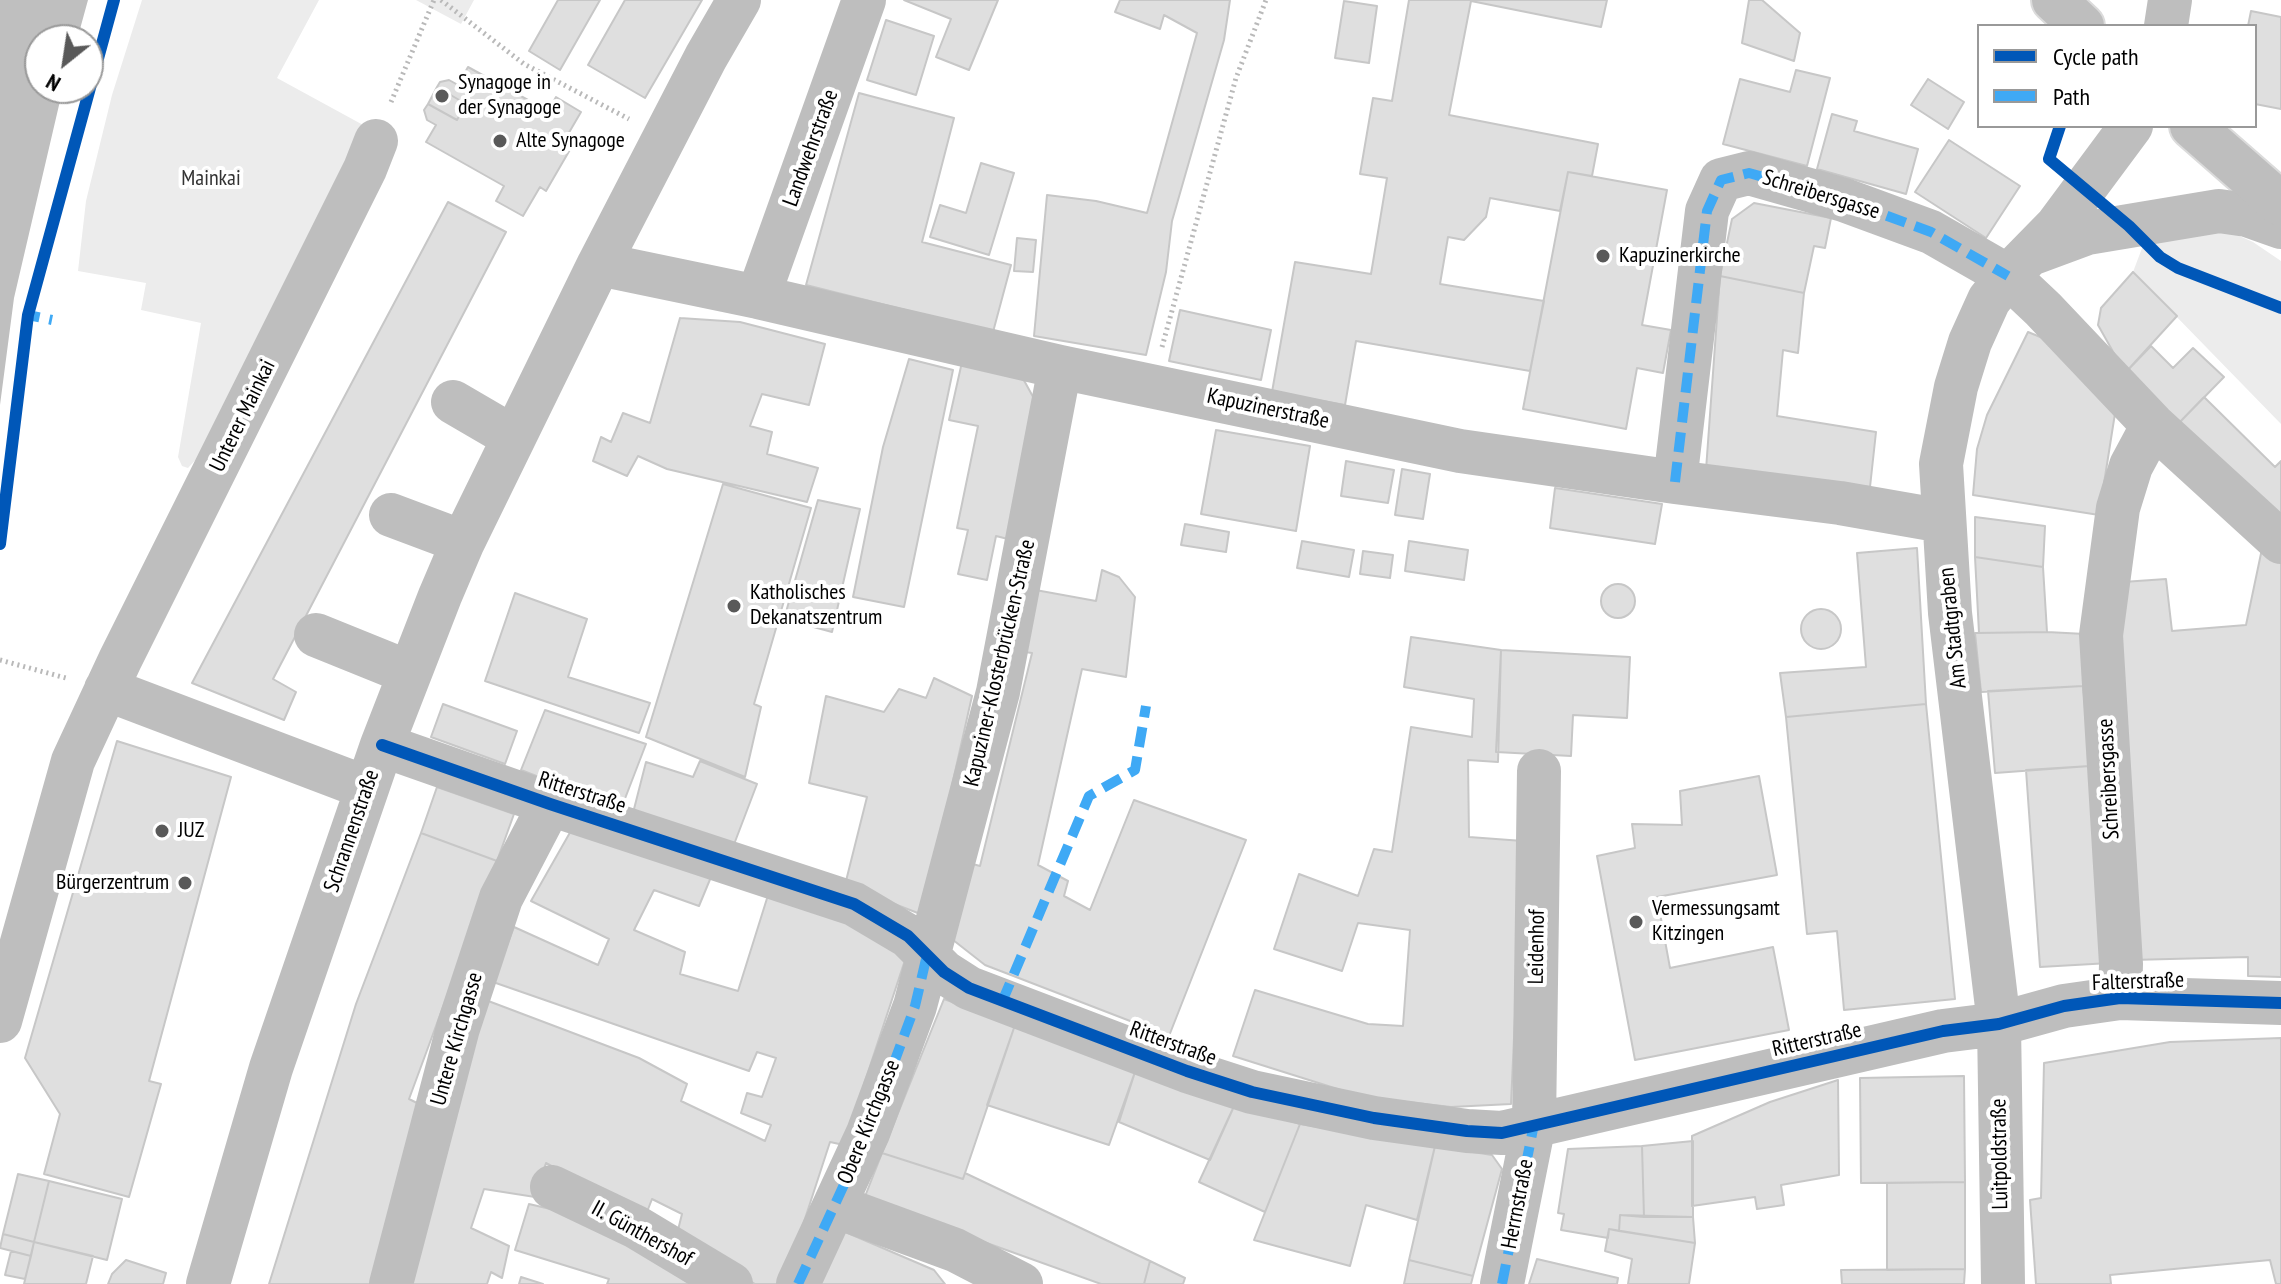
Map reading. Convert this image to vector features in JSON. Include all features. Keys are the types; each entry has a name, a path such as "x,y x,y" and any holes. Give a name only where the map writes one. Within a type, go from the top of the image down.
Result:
{"street":[{"path":"599,264 706,57 739,0"},
{"name":"Landwehrstraße","path":"758,297 864,0"},
{"path":"2054,0 2080,24"},
{"path":"2166,24 2170,0"},
{"name":"Am Stadtgraben","path":"1999,1024 1950,613 1941,464 1956,387 1970,342 1989,300 2056,227 2130,128"},
{"path":"2194,128 2272,190"},
{"name":"Unterer Mainkai","path":"0,1021 73,761 365,169 376,141"},
{"name":"Schreibersgasse","path":"1675,482 1707,211 1721,180 1749,173 1844,200 2019,265 2043,309 2153,425 2281,542"},
{"path":"2019,265 2087,233 2219,211 2247,215 2281,227"},
{"name":"Kapuzinerstraße","path":"599,264 758,297 1060,367 1460,451 1840,503 1943,521"},
{"name":"Schrannenstraße","path":"208,1284 271,1068 382,745 463,542 599,264"},
{"name":"Kapuziner-Klosterbrücken-Straße","path":"927,955 998,692 1060,367"},
{"path":"453,402 513,437"},
{"name":"Schreibersgasse","path":"2120,998 2121,964 2101,635 2118,508 2131,466 2153,425"},
{"path":"391,515 463,542"},
{"path":"316,635 410,673"},
{"path":"106,689 367,788"},
{"name":"Ritterstraße","path":"382,745 854,904 908,936 944,972 969,988 1172,1066 1252,1092 1374,1118 1502,1133 1943,1031 1999,1024"},
{"name":"Leidenhof","path":"1534,1124 1539,771"},
{"name":"Untere Kirchgasse","path":"391,1284 458,1028 496,913 550,804"},
{"name":"Obere Kirchgasse","path":"798,1284 873,1119 915,1006 927,955"},
{"name":"Falterstraße","path":"1999,1024 2064,1006 2120,998 2281,1003"},
{"name":"Luitpoldstraße","path":"1999,1024 2003,1284"},
{"name":"Herrnstraße","path":"1502,1284 1534,1124"},
{"name":"II. Günthershof","path":"552,1187 636,1227 731,1284"},
{"path":"835,1206 955,1250 1021,1284"}],"path":[{"path":"376,141 434,0"},
{"path":"441,0 524,64 666,138"},
{"path":"453,9 457,0"},
{"path":"1154,385 1161,349 1236,78 1266,0"},
{"path":"0,544 28,315"},
{"path":"0,660 106,689"}],"green space":[{"name":"Mainkai","path":"142,0 319,0 277,78 365,126 202,453 188,468 182,466 178,457 201,323 141,310 146,283 78,271 86,201 112,95"},
{"path":"416,0 474,0 461,24"},
{"path":"2226,230 2253,242 2281,261 2281,424 2133,272 2147,235"}],"shaded area":[{"path":"0,0 88,0 81,24 24,24 24,104 59,104 14,298 0,405"}],"building":[{"path":"558,0 600,0 560,70 529,51"},
{"path":"625,0 702,0 645,98 588,65"},
{"path":"904,0 998,0 969,70 936,57 951,19"},
{"path":"1120,0 1230,0 1224,40 1172,221 1166,272 1146,355 1034,336 1047,195 1096,201 1147,213 1197,33 1164,15 1160,29 1115,12"},
{"path":"1409,0 1607,0 1601,27 1471,1 1449,115 1598,144 1592,176 1568,172 1560,211 1490,198 1486,217 1464,240 1448,237 1440,284 1544,301 1530,371 1356,341 1345,405 1272,392 1295,262 1371,274 1387,178 1360,174 1373,98 1392,101"},
{"path":"1749,0 1762,0 1800,33 1794,61 1742,43"},
{"path":"1344,1 1377,6 1369,63 1335,58"},
{"path":"2251,11 2281,17 2281,109 2257,104 2257,24 2248,24"},
{"path":"886,20 934,36 916,95 867,80"},
{"name":"Alte Synagoge","path":"468,67 548,111 556,97 581,112 567,136 575,141 546,191 540,187 523,216 496,201 504,186 426,142 436,125 427,120 424,110 428,104 457,120 466,104 437,87 440,82 449,80 458,85"},
{"path":"1796,70 1830,78 1807,166 1723,144 1740,79 1790,92"},
{"path":"1928,79 1964,102 1948,129 1911,105"},
{"name":"Synagoge in der Synagoge","path":"437,87 466,104 457,120 428,104"},
{"path":"859,93 954,118 922,242 1011,265 993,332 806,285"},
{"path":"1832,114 1857,121 1854,131 1918,149 1906,194 1817,169"},
{"path":"1949,140 2020,186 1986,238 1915,192"},
{"path":"981,163 1014,173 989,255 930,237 940,205 966,213"},
{"name":"Kapuzinerkirche","path":"1568,172 1667,190 1642,325 1671,330 1663,373 1637,368 1626,429 1523,409"},
{"path":"448,202 506,232 273,679 296,692 284,720 192,683"},
{"path":"1754,203 1831,218 1825,248 1814,246 1804,293 1720,276 1732,219"},
{"path":"1017,238 1036,240 1033,272 1014,271"},
{"path":"2133,272 2177,316 2125,373 2098,325 2101,308"},
{"path":"1720,276 1804,293 1798,353 1783,350 1777,416 1876,432 1870,487 1706,470"},
{"path":"1180,310 1271,330 1261,380 1169,361"},
{"path":"680,318 740,322 825,344 809,405 762,394 750,426 772,432 767,454 818,468 807,502 667,469 638,456 627,476 593,461 601,437 611,442 623,413 650,423"},
{"path":"2028,332 2060,345 2116,407 2099,515 1973,495 1977,449 1987,415"},
{"path":"2151,346 2173,368 2193,348 2224,377 2177,425 2125,373"},
{"path":"909,359 953,370 904,607 853,597 883,447"},
{"path":"962,362 1021,375 1037,404 1008,539 996,536 987,580 958,574 968,530 957,528 978,426 949,420"},
{"path":"2204,397 2275,467 2281,461 2281,527 2177,425"},
{"path":"1216,430 1310,446 1296,531 1201,514"},
{"path":"1346,461 1394,470 1388,503 1341,496"},
{"path":"1402,469 1430,474 1423,519 1395,515"},
{"name":"Katholisches Dekanatszentrum","path":"723,484 811,508 754,704 761,707 745,777 646,737"},
{"path":"1555,488 1662,504 1655,544 1550,528"},
{"path":"818,500 860,509 832,632 784,619"},
{"path":"1975,517 2045,526 2043,567 1975,557"},
{"path":"1185,524 1229,532 1226,552 1181,545"},
{"path":"1302,541 1354,550 1349,577 1297,568"},
{"path":"1409,541 1468,550 1464,580 1405,571"},
{"path":"2263,544 2281,560 2281,977 2248,976 2248,957 2131,960 2117,681 2123,582 2166,579 2172,631 2246,625"},
{"path":"1917,548 1926,704 1786,717 1780,673 1866,667 1857,553"},
{"path":"1363,551 1393,555 1390,578 1360,574"},
{"path":"1975,557 2043,567 2047,632 1979,633"},
{"path":"1102,570 1119,577 1135,597 1126,677 1082,669 1038,865 1068,881 1064,896 1090,910 1134,800 1246,840 1169,1036 985,965 948,936 969,863 980,866 1032,653 1018,651 1030,589 1096,601"},
{"path":"1618,584 1630,589 1635,601 1630,613 1618,618 1606,613 1601,601 1606,589"},
{"path":"515,593 587,619 568,677 650,703 639,733 485,681"},
{"path":"1821,609 1835,615 1841,629 1835,643 1821,649 1807,643 1801,629 1807,615"},
{"path":"1975,633 2085,634 2083,686 1981,692"},
{"path":"1411,637 1501,650 1498,762 1468,760 1469,837 1523,841 1511,1104 1451,1107 1363,1097 1233,1056 1255,990 1368,1024 1403,1026 1410,930 1358,923 1342,971 1274,949 1299,874 1358,896 1374,849 1392,852 1411,727 1472,737 1474,699 1404,687"},
{"path":"1501,650 1630,657 1627,718 1573,715 1571,756 1496,752"},
{"path":"934,678 972,696 923,915 845,885 867,797 809,783 826,696 884,712 899,689 926,698"},
{"path":"2083,686 2090,766 1995,773 1988,691"},
{"path":"443,704 517,731 505,764 431,737"},
{"path":"1926,704 1955,999 1844,1010 1837,931 1807,934 1786,717"},
{"path":"545,710 646,744 621,809 521,770"},
{"path":"117,741 231,777 149,1081 161,1084 129,1197 44,1174 60,1114 25,1058"},
{"path":"700,761 757,784 733,847 633,813 646,762 693,777"},
{"path":"2090,766 2110,963 2040,967 2026,770"},
{"name":"Vermessungsamt Kitzingen","path":"1759,776 1777,875 1657,897 1670,968 1773,947 1789,1030 1635,1060 1597,856 1635,848 1632,824 1682,825 1680,791"},
{"path":"437,787 514,814 497,861 421,833"},
{"path":"572,829 711,877 699,906 654,890 634,930 685,952 680,974 738,991 769,892 845,915 908,951 844,1145 830,1142 786,1277 781,1284 755,1284 677,1234 682,1214 652,1199 645,1217 546,1163 535,1197 484,1189 471,1228 509,1246 502,1278 491,1272 487,1284 400,1284 483,999 639,1058 687,1084 681,1101 765,1141 771,1125 741,1113 747,1093 762,1097 776,1058 757,1052 749,1071 493,982 514,927 598,965 609,939 531,901"},
{"path":"421,833 497,861 409,1099 425,1107 379,1284 269,1284 356,1004"},
{"path":"944,999 1015,1025 963,1179 882,1153"},
{"path":"1015,1025 1136,1069 1109,1145 987,1105"},
{"path":"2281,1038 2281,1284 2276,1284 2270,1260 2110,1275 2111,1284 2036,1284 2030,1200 2041,1198 2044,1063 2170,1042"},
{"path":"1136,1069 1235,1104 1210,1160 1119,1122"},
{"path":"1964,1076 1965,1182 1861,1183 1860,1078"},
{"path":"1838,1080 1839,1175 1781,1185 1784,1205 1757,1209 1755,1197 1692,1206 1692,1136 1770,1102"},
{"path":"1235,1104 1300,1124 1265,1212 1199,1182"},
{"path":"1300,1124 1435,1146 1417,1220 1366,1205 1350,1266 1254,1240"},
{"path":"1693,1141 1693,1217 1644,1217 1642,1146"},
{"path":"1435,1146 1492,1155 1502,1169 1473,1276 1409,1260"},
{"path":"1642,1146 1644,1217 1620,1215 1619,1231 1609,1229 1608,1238 1561,1230 1564,1214 1558,1213 1568,1149"},
{"path":"882,1153 963,1179 965,1173 1150,1261 1144,1284 1101,1284 864,1199"},
{"path":"18,1174 49,1181 34,1242 3,1234"},
{"path":"49,1181 122,1199 107,1260 34,1242"},
{"path":"1965,1182 1965,1269 1887,1270 1887,1183"},
{"path":"529,1204 598,1220 690,1284 607,1284 609,1279 515,1250"},
{"path":"1620,1215 1693,1217 1695,1243 1619,1231"},
{"path":"1609,1229 1695,1243 1689,1284 1628,1284 1632,1259 1605,1251"},
{"path":"843,1231 934,1270 945,1284 819,1284"},
{"path":"3,1234 34,1242 31,1256 0,1248"},
{"path":"34,1242 93,1256 86,1284 24,1284"},
{"path":"11,1251 31,1256 25,1279 5,1275"},
{"path":"1537,1259 1618,1278 1617,1284 1529,1284"},
{"path":"126,1260 166,1273 163,1284 108,1284 112,1274"},
{"path":"1409,1260 1473,1276 1471,1284 1404,1284"},
{"path":"1150,1261 1185,1278 1183,1284 1144,1284"},
{"path":"1965,1269 1964,1284 1842,1284 1841,1270"},
{"path":"521,1277 543,1284 519,1284"}],"marked path":[{"path":"1675,482 1707,211 1721,180 1749,173 1844,200 1931,232 2008,276"},
{"path":"30,307 28,315 52,320"},
{"path":"1002,1002 1089,796 1135,770 1146,706"},
{"path":"798,1284 868,1133 915,1006 927,955"},
{"path":"1502,1284 1534,1124"}],"cycle path":[{"path":"0,544 28,315 114,0"},
{"path":"2059,128 2049,159 2129,226 2160,257 2178,268 2281,308"},
{"path":"382,745 854,904 908,936 944,972 969,988 1187,1071 1252,1092 1374,1118 1467,1131 1502,1133 1943,1031 1999,1024 2064,1006 2120,998 2281,1003"}],"place":[{"name":"Synagoge in der Synagoge","path":"442,96"},
{"name":"Alte Synagoge","path":"500,141"},
{"name":"Kapuzinerkirche","path":"1603,256"},
{"name":"Katholisches Dekanatszentrum","path":"734,606"},
{"name":"JUZ","path":"162,831"},
{"name":"Bürgerzentrum","path":"185,883"},
{"name":"Vermessungsamt Kitzingen","path":"1636,922"}]}
